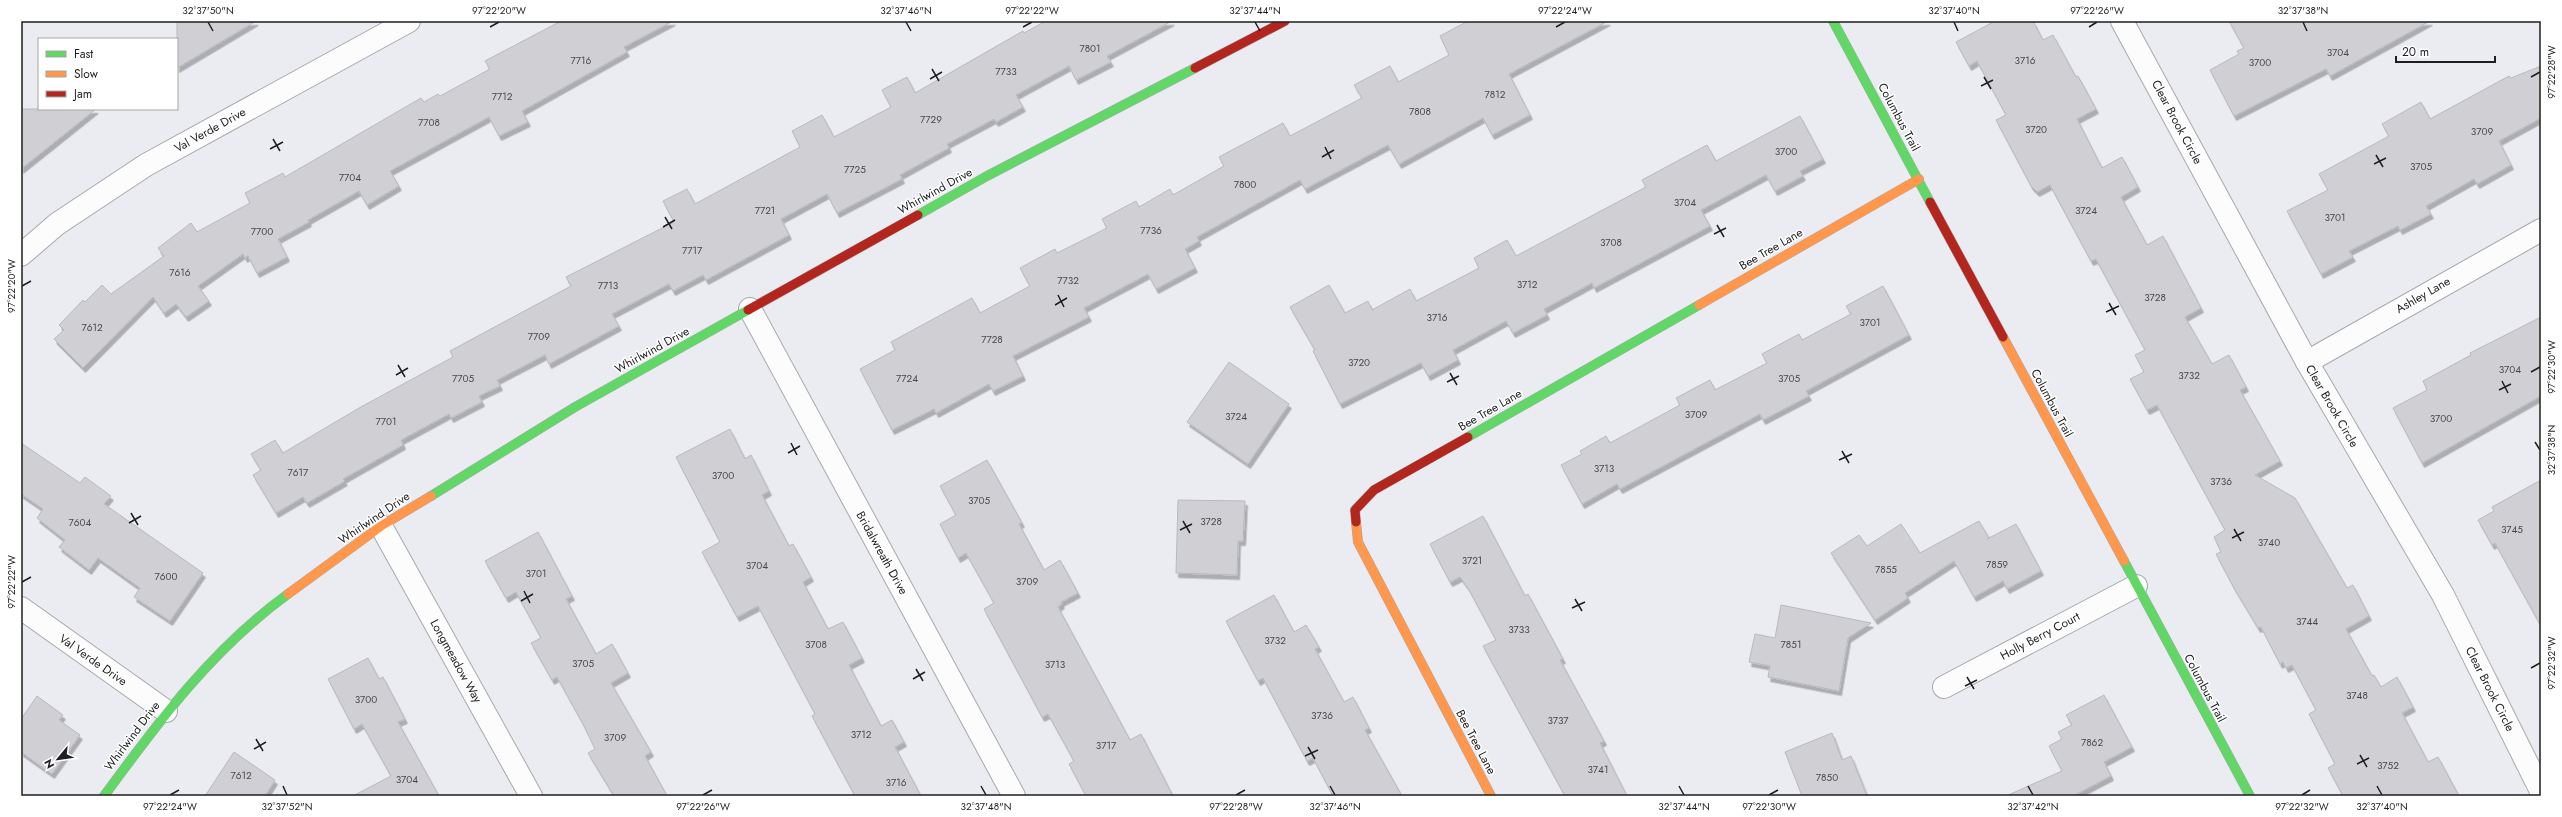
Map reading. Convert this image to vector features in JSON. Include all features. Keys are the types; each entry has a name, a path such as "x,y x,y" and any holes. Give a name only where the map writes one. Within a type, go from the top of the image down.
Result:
{"street":[{"name":"Val Verde Drive","path":"21,255 57,224 146,165 409,21"},
{"name":"Whirlwind Drive","path":"104,796 166,711 199,672 254,618 381,526 575,407 987,176 1285,21"},
{"name":"Columbus Trail","path":"1833,21 2250,796"},
{"name":"Clear Brook Circle","path":"2122,21 2307,362 2443,595 2541,791"},
{"name":"Bee Tree Lane","path":"1491,796 1358,542 1355,510 1374,490 1919,179"},
{"name":"Ashley Lane","path":"2307,362 2541,230"},
{"name":"Bridalwreath Drive","path":"750,309 1014,796"},
{"name":"Longmeadow Way","path":"381,526 531,796"},
{"name":"Holly Berry Court","path":"1944,687 2136,586"},
{"name":"Val Verde Drive","path":"21,608 166,711"}],"building":[{"path":"177,21 256,21 178,67"},
{"path":"561,21 673,21 624,47 627,52 522,111 528,122 499,136 489,117 390,171 399,186 367,205 359,191 308,220 309,222 278,239 287,257 257,273 248,256 245,258 243,254 198,286 209,301 186,317 176,304 164,313 153,297 83,368 54,339 64,330 59,325 83,300 85,302 102,285 111,294 164,256 158,248 191,223 197,232 250,203 245,193 283,173 285,177 421,98 424,102 438,94 440,96 490,69 485,61"},
{"path":"1046,21 1172,21 1107,56 1111,62 1076,80 1069,66 1016,95 1023,107 996,122 994,119 947,144 949,148 900,175 902,179 837,213 827,194 781,219 789,235 706,280 703,275 673,291 669,284 612,314 619,326 549,364 545,355 497,380 500,386 479,396 482,402 451,418 449,414 401,440 403,445 343,479 345,481 307,503 303,497 276,513 253,475 261,470 251,454 275,440 283,453 359,408 453,357 450,351 571,286 566,277 674,222 663,201 687,189 695,204 800,147 792,131 822,115 834,137 891,107 882,90 907,77 915,93 1023,31 1024,33"},
{"path":"1468,21 1608,21 1509,74 1530,115 1492,135 1483,118 1399,164 1388,145 1305,189 1300,180 1197,237 1199,241 1185,249 1195,268 1156,289 1148,274 1084,308 1089,317 1013,356 1023,376 993,391 989,384 936,413 934,409 892,430 860,369 895,350 891,342 972,298 980,313 1030,286 1020,268 1055,249 1057,253 1107,228 1102,219 1136,201 1139,207 1170,189 1173,195 1224,166 1219,157 1283,123 1290,136 1362,98 1354,85 1390,66 1398,82 1449,55 1440,36"},
{"path":"1995,21 2033,21 2043,40 2053,35 2076,77 2078,76 2096,109 2077,119 2102,168 2122,157 2138,187 2121,197 2147,245 2163,236 2201,308 2185,317 2212,364 2229,355 2246,387 2240,390 2280,461 2255,475 2295,498 2347,588 2353,585 2369,616 2346,629 2372,676 2374,675 2381,687 2397,677 2413,707 2402,713 2428,762 2438,757 2459,796 2343,796 2328,768 2335,764 2309,714 2316,710 2292,665 2286,668 2283,662 2280,664 2261,627 2258,628 2216,554 2221,552 2214,537 2225,530 2157,405 2147,410 2130,379 2144,372 2135,355 2145,350 2096,259 2091,261 2050,185 2037,192 2031,186 1996,120 2006,115 1977,61 1969,66 1956,42"},
{"path":"2229,21 2430,21 2330,76 2326,69 2234,116 2210,70 2239,54 2237,51 2244,48"},
{"path":"2541,66 2541,118 2499,141 2511,165 2477,184 2474,179 2426,206 2431,214 2400,230 2398,226 2349,251 2353,257 2321,274 2287,211 2328,190 2319,174 2389,136 2382,124 2421,102 2430,119 2509,76 2511,78"},
{"path":"21,109 95,110 21,169"},
{"path":"1800,116 1823,159 1800,171 1803,176 1775,191 1766,175 1701,210 1710,226 1594,288 1592,283 1544,309 1547,315 1513,333 1506,321 1453,350 1458,360 1428,376 1421,363 1340,404 1313,351 1315,350 1290,307 1329,285 1345,313 1368,301 1372,310 1410,289 1416,301 1479,268 1474,258 1507,240 1516,256 1646,187 1642,180 1707,145 1716,161"},
{"path":"1883,286 1909,335 1806,391 1809,396 1763,420 1760,414 1620,489 1617,484 1582,504 1561,465 1582,454 1580,451 1606,436 1610,443 1680,405 1676,398 1710,380 1715,390 1767,363 1762,354 1799,334 1802,340 1851,314 1846,306"},
{"path":"2541,317 2541,396 2422,463 2393,408 2427,390 2423,381 2471,355 2470,353"},
{"path":"1229,362 1289,404 1248,464 1187,422"},
{"path":"730,429 745,459 751,455 769,491 762,495 789,546 793,544 811,577 803,582 828,629 843,622 862,658 849,665 881,726 892,720 904,742 895,747 921,796 855,796 812,716 815,714 758,606 737,617 702,552 720,542 676,457"},
{"path":"21,443 80,483 85,477 111,496 104,504 203,573 170,621 134,597 140,588 98,558 89,570 59,547 65,540 37,518 43,509 21,494"},
{"path":"987,460 1022,523 1019,524 1044,570 1060,560 1078,593 1061,602 1062,604 1058,607 1130,740 1141,734 1173,796 1086,796 1069,764 1074,761 1048,714 1042,717 984,609 994,603 966,553 958,558 940,524 956,515 940,486"},
{"path":"2541,480 2541,626 2495,543 2492,545 2478,520 2494,511 2492,507"},
{"path":"1178,500 1245,501 1243,541 1238,541 1237,575 1176,573"},
{"path":"1483,516 1525,596 1528,594 1563,659 1560,660 1604,741 1600,743 1627,796 1565,796 1483,646 1496,640 1468,588 1460,577 1450,582 1430,544"},
{"path":"1979,521 1989,538 2016,524 2041,571 2007,589 2003,581 1974,597 1954,561 1905,593 1908,598 1875,620 1831,553 1859,535 1867,546 1901,524 1920,553"},
{"path":"538,532 572,596 566,599 596,654 612,644 628,673 611,683 651,752 645,756 667,796 614,796 588,753 595,749 583,724 557,677 552,680 531,643 541,638 516,592 506,598 485,561"},
{"path":"1274,595 1294,632 1306,625 1319,647 1315,649 1344,702 1353,697 1369,728 1365,730 1402,796 1333,796 1313,758 1307,761 1263,678 1258,681 1226,621"},
{"path":"1781,605 1871,623 1848,638 1839,691 1768,677 1770,666 1749,662 1755,634 1775,638"},
{"path":"368,658 379,679 383,677 405,719 398,722 439,796 353,796 391,776 362,724 354,729 328,679"},
{"path":"2104,695 2132,747 2104,762 2111,776 2073,796 2006,796 2062,771 2049,746 2062,739 2058,732 2072,725 2066,715"},
{"path":"37,696 63,715 59,720 80,735 52,774 21,752 21,719"},
{"path":"1832,733 1842,760 1851,756 1867,796 1802,796 1785,752"},
{"path":"234,752 275,780 265,796 205,796"}],"traffic: fast":[{"path":"1833,21 1930,202"},
{"path":"918,215 987,176 1195,68"},
{"path":"1468,437 1699,305"},
{"path":"431,496 575,407 748,310"},
{"path":"2124,561 2250,796"},
{"path":"104,796 166,714 211,662 261,615 288,594"}],"traffic: slow":[{"path":"1699,305 1919,179"},
{"path":"2003,337 2124,561"},
{"path":"288,594 381,526 431,496"},
{"path":"1356,522 1358,542 1491,796"}],"traffic: jam":[{"path":"1195,68 1285,21"},
{"path":"1930,202 2003,337"},
{"path":"748,310 918,215"},
{"path":"1356,522 1355,510 1374,490 1468,437"}]}
